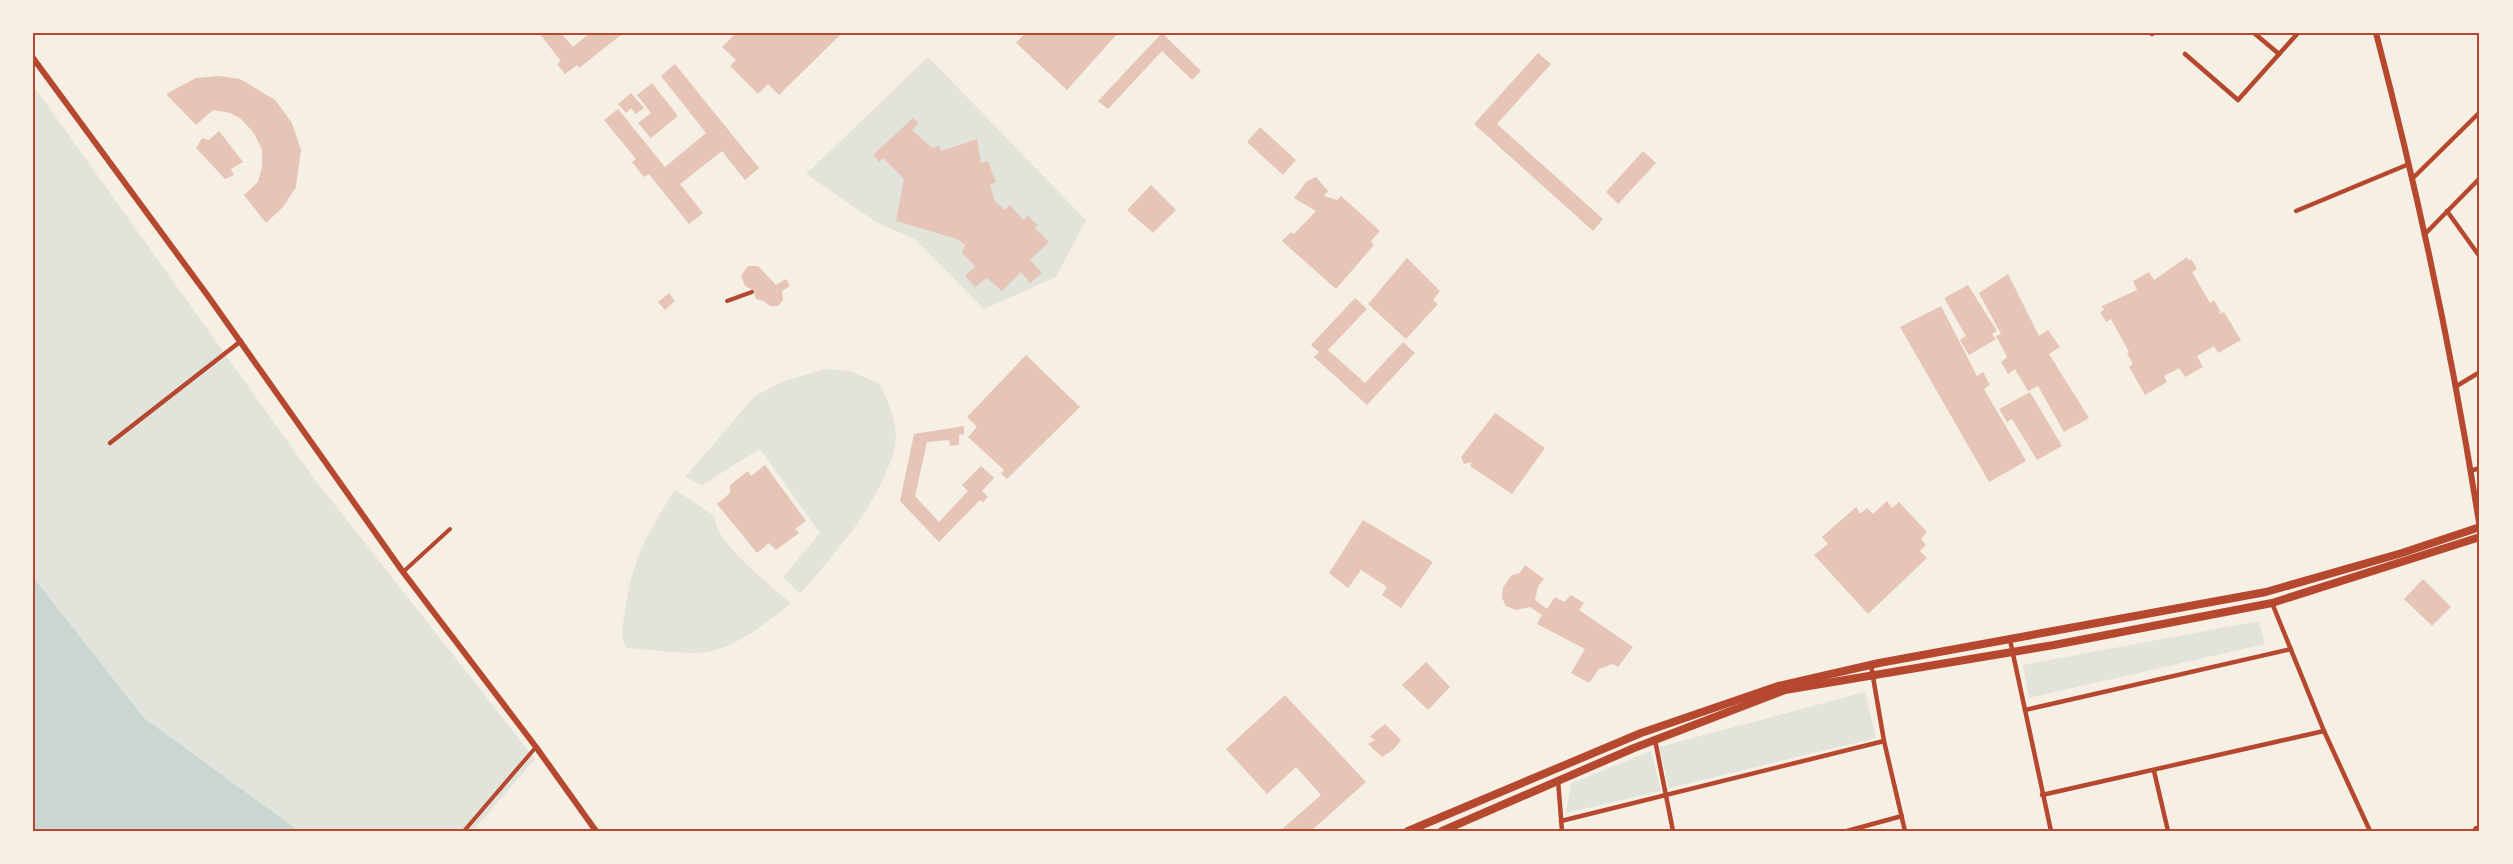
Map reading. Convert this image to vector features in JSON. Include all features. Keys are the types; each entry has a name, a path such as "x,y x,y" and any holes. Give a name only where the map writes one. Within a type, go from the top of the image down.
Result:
{"main road":[{"path":"1408,831 1641,733 1778,686 1871,665 2266,592 2480,528"},
{"path":"1442,831 1655,740 1785,690 2013,652 2272,603 2480,537"}],"street":[{"path":"2254,33 2279,54"},
{"path":"2185,54 2238,100 2298,33"},
{"path":"2376,33 2409,164 2424,235 2455,387 2480,528"},
{"path":"33,58 241,342 403,572 536,747 596,831"},
{"path":"2412,179 2480,112"},
{"path":"2296,211 2409,164"},
{"path":"2424,235 2479,181"},
{"path":"2447,211 2480,257"},
{"path":"727,301 752,292"},
{"path":"110,443 241,342"},
{"path":"2455,387 2480,372"},
{"path":"2470,471 2480,468"},
{"path":"403,572 450,529"},
{"path":"2272,603 2324,731 2370,831"},
{"path":"2010,640 2051,831"},
{"path":"2025,710 2291,649"},
{"path":"1871,665 1884,741 1905,831"},
{"path":"2043,795 2324,731"},
{"path":"1655,740 1673,831"},
{"path":"1561,821 1884,741"},
{"path":"464,831 536,747"},
{"path":"2154,771 2168,831"},
{"path":"1558,780 1562,831"},
{"path":"1847,831 1902,816"}],"shaded area":[{"path":"928,57 1086,220 1056,277 984,309 916,240 876,222 806,174"},
{"path":"33,85 313,477 535,759 473,831 299,831 144,718 33,577"},
{"path":"825,369 850,371 880,384 894,422 896,438 888,467 868,507 842,544 800,594 783,577 820,533 760,449 702,485 685,477 755,396 782,382"},
{"path":"675,490 715,516 716,526 733,550 791,603 745,637 720,649 692,653 626,648 622,630 632,577 642,547"},
{"path":"33,577 144,718 299,831 33,831"},
{"path":"2259,621 2265,644 2029,698 2023,665"},
{"path":"1865,692 1876,738 1669,788 1659,747"},
{"path":"1651,751 1661,791 1566,813 1571,783"}],"building":[{"path":"539,33 561,33 573,47 590,33 622,34 579,68 577,65 565,74 557,64 561,61"},
{"path":"736,33 842,33 779,95 768,84 758,94 730,66 736,60 722,47"},
{"path":"1025,33 1118,33 1067,90 1016,43"},
{"path":"1162,33 1201,71 1192,80 1162,51 1108,109 1098,101"},
{"path":"1538,53 1551,64 1497,124 1603,219 1593,231 1474,124"},
{"path":"675,64 759,168 745,180 722,151 680,184 703,213 689,224 649,174 644,177 632,162 636,159 604,120 618,109 665,167 706,133 661,76"},
{"path":"219,76 240,79 275,100 292,123 301,150 296,187 283,207 266,223 244,195 258,182 262,167 262,150 254,133 241,119 230,113 213,110 196,125 166,94 196,78"},
{"path":"652,83 678,116 651,138 638,123 651,113 637,95"},
{"path":"631,93 644,108 636,114 631,108 626,113 618,104"},
{"path":"913,118 919,123 912,130 932,148 939,146 941,151 977,139 981,163 988,161 996,182 990,185 995,201 1005,210 1010,205 1024,221 1027,215 1038,225 1035,228 1049,242 1030,260 1042,273 1030,283 1021,272 1002,291 987,278 975,287 965,276 975,266 962,253 965,245 957,239 896,221 904,179 883,158 879,162 873,155"},
{"path":"1260,127 1296,160 1283,175 1247,142"},
{"path":"219,131 243,162 231,169 234,175 225,179 196,148 202,138 209,140"},
{"path":"1643,151 1656,163 1618,204 1606,192"},
{"path":"1316,177 1328,191 1324,196 1337,200 1341,196 1380,231 1371,241 1374,245 1336,289 1282,241 1291,232 1294,234 1316,211 1294,198 1307,181"},
{"path":"1151,185 1176,210 1153,233 1127,210"},
{"path":"2187,257 2197,269 2192,272 2210,303 2214,300 2220,311 2219,314 2224,312 2241,340 2218,353 2214,346 2197,356 2203,367 2185,377 2179,368 2164,376 2167,382 2145,395 2129,367 2133,364 2127,353 2129,352 2111,319 2106,322 2100,312 2104,310 2102,306 2137,290 2133,281 2149,272 2154,280"},
{"path":"1407,258 1440,291 1433,300 1438,304 1406,339 1368,304"},
{"path":"748,266 758,266 776,285 786,279 790,286 782,291 783,300 778,306 770,306 756,299 753,290 745,286 741,276"},
{"path":"2008,274 2039,336 2048,330 2060,347 2049,354 2089,418 2064,432 2038,386 2028,391 2015,369 2008,374 2001,362 2007,357 1996,336 2001,334 1979,293"},
{"path":"1968,285 1997,331 1992,334 1996,339 1969,355 1960,340 1966,336 1944,298"},
{"path":"669,293 675,301 665,310 658,302"},
{"path":"1355,298 1367,309 1328,350 1365,383 1403,342 1415,353 1367,405 1314,357 1319,352 1311,345"},
{"path":"1941,306 1977,376 1983,372 1990,385 1984,389 2026,461 1989,482 1900,327"},
{"path":"1026,355 1080,407 1007,479 1001,474 1004,470 968,437 977,427 967,417"},
{"path":"2030,392 2062,446 2037,460 2012,419 2007,422 1999,409"},
{"path":"1495,413 1545,448 1512,494 1470,466 1472,462 1464,464 1461,457"},
{"path":"964,426 964,434 959,435 959,445 950,446 949,440 927,442 915,496 939,522 968,491 962,485 981,466 994,478 982,491 988,497 983,502 980,500 939,542 900,501 914,434"},
{"path":"765,465 806,521 795,529 799,533 776,550 769,543 757,553 717,504 730,493 730,485 748,471 751,476"},
{"path":"1887,501 1892,508 1899,502 1927,532 1921,539 1926,545 1920,551 1927,558 1868,614 1814,555 1828,544 1822,537 1856,507 1860,514 1867,508 1873,514"},
{"path":"1363,520 1433,562 1401,608 1382,595 1387,587 1361,570 1348,588 1329,573"},
{"path":"1525,565 1544,579 1538,586 1535,600 1547,609 1555,597 1564,602 1571,595 1584,603 1579,610 1633,647 1618,667 1613,664 1599,669 1589,683 1571,673 1585,649 1537,624 1542,615 1530,607 1516,610 1506,606 1502,598 1503,587 1512,575 1520,573"},
{"path":"2423,579 2451,607 2432,626 2404,599"},
{"path":"1426,662 1450,687 1428,710 1402,685"},
{"path":"1285,695 1366,782 1311,831 1280,831 1321,795 1296,767 1267,794 1226,749"},
{"path":"1385,724 1401,740 1393,750 1382,757 1368,744 1375,740 1370,737"}]}
